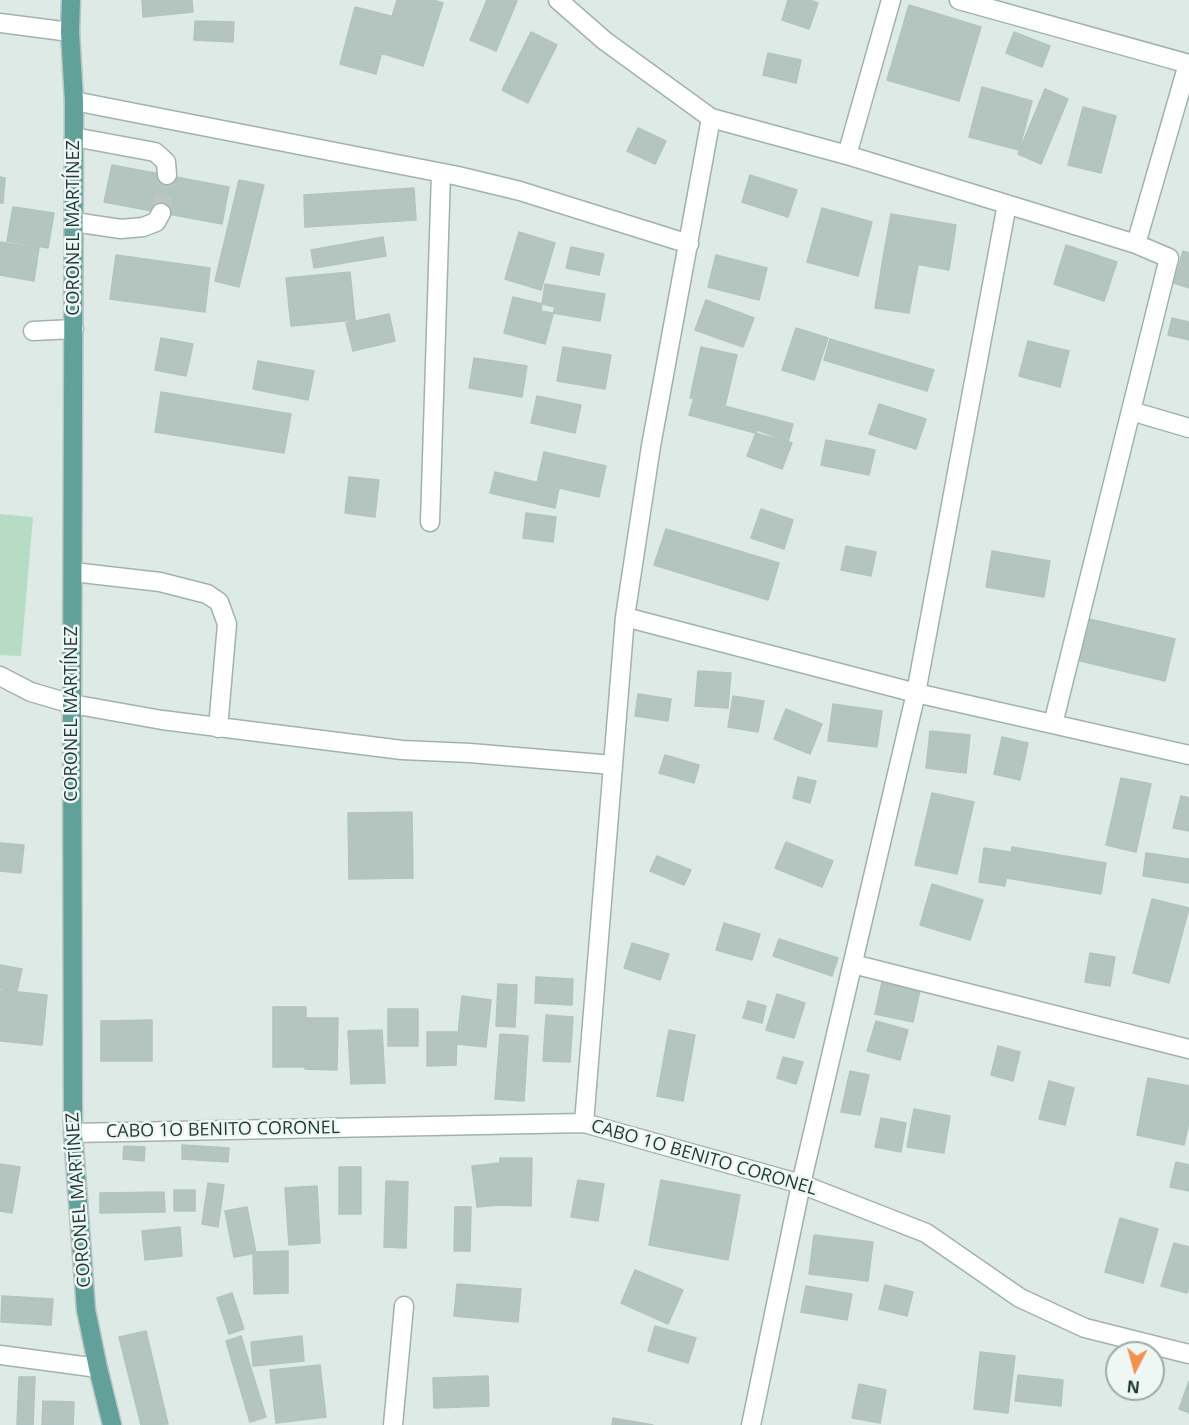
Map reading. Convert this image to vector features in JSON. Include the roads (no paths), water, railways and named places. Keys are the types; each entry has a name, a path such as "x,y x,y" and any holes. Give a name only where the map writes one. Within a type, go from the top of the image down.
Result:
{"main road":[{"name":"CORONEL MARTÍNEZ","path":"71,0 70,32 74,101 73,1133 86,1310 112,1425"}],"street":[{"path":"558,0 605,41 711,118 847,155 1136,244 1169,258 1053,724"},
{"path":"847,155 891,0"},
{"path":"959,0 1189,64 1136,244"},
{"path":"0,23 70,32"},
{"path":"74,101 520,190 689,244"},
{"path":"584,1124 625,618 651,446 711,118"},
{"path":"74,137 155,152 166,162 167,175"},
{"path":"430,522 441,173"},
{"path":"751,1425 801,1184 916,693 1007,204"},
{"path":"74,222 121,229 143,227 156,222 161,213"},
{"path":"33,331 74,329"},
{"path":"1131,411 1189,428"},
{"path":"73,572 160,582 207,594 219,602 227,624 218,728"},
{"path":"625,618 916,693 1189,755"},
{"path":"0,676 31,692 72,704 218,728 402,750 471,753 613,765"},
{"path":"853,964 1189,1049"},
{"name":"CABO 1O BENITO CORONEL","path":"73,1133 584,1124 801,1184 926,1233 1020,1298 1085,1328 1189,1353"},
{"path":"393,1425 404,1306"},
{"path":"0,1355 98,1368"}],"tunnel":[{"path":"161,213 167,175"}]}
